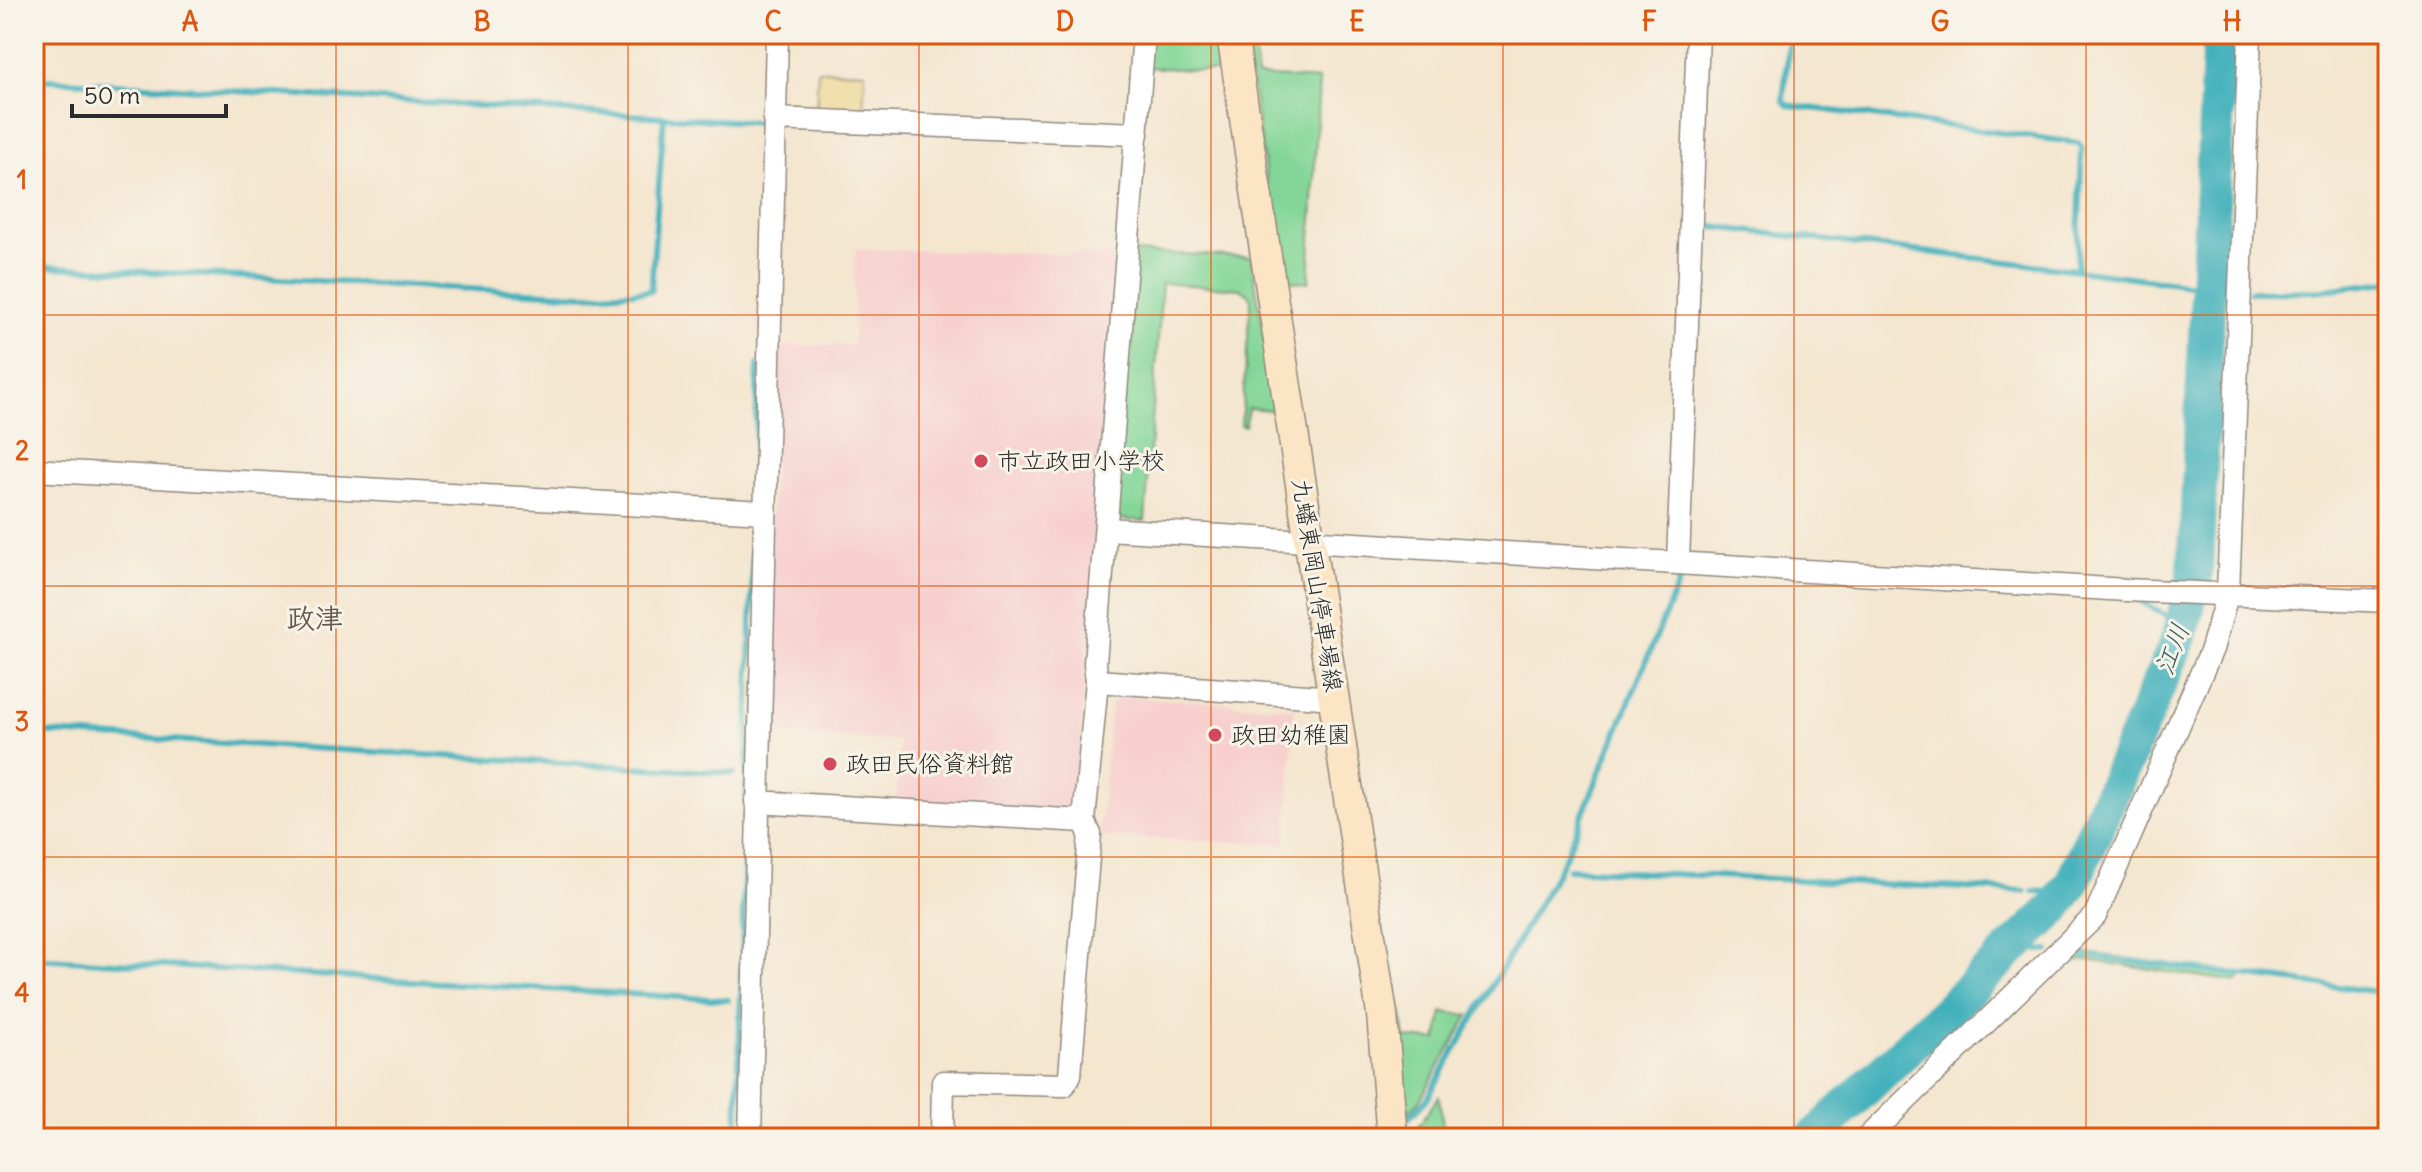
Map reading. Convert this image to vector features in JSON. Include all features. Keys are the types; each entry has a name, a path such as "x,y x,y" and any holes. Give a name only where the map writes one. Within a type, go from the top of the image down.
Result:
{"main road":[{"name":"九蟠東岡山停車場線","path":"1232,34 1382,1014 1392,1138"}],"street":[{"path":"750,1138 757,511 777,34"},
{"path":"942,1138 943,1082 1064,1085 1070,1075 1090,834 1084,821 1097,681 1095,663 1131,134 1144,34"},
{"path":"1678,562 1698,34"},
{"path":"1867,1138 2095,916 2212,649 2220,592 2250,34"},
{"path":"774,119 1131,134"},
{"path":"34,470 757,511"},
{"path":"1106,529 2388,601"},
{"path":"1097,681 1335,698"},
{"path":"756,802 1084,821"}],"shaded area":[{"path":"855,249 1113,255 1077,800 1065,811 896,800 899,741 765,732 776,346 853,345"},
{"path":"1123,696 1295,708 1286,844 1099,837 1111,704"}],"green space":[{"path":"1148,34 1219,34 1225,72 1145,67"},
{"path":"1245,34 1252,34 1257,76 1319,80 1309,282 1281,281"},
{"path":"1130,252 1251,257 1280,433 1277,432 1271,410 1248,408 1245,426 1241,425 1251,300 1248,293 1240,289 1162,283 1145,521 1115,519"},
{"path":"2073,951 2243,974 2237,982 2084,960 2056,967"},
{"path":"1393,1010 1401,1010 1405,1038 1437,1040 1442,1012 1469,1015 1418,1103 1403,1117"},
{"path":"1439,1096 1444,1133 1512,1138 1410,1138"}],"sand":[{"path":"818,70 865,72 863,116 816,114"}],"waterway":[{"path":"1790,34 1783,100 1787,105 2079,143 2082,148 2077,270 2207,287"},
{"name":"江川","path":"1813,1138 2054,909 2072,883 2180,636 2195,574 2220,34"},
{"path":"34,79 765,123"},
{"path":"34,266 586,295 651,291 664,117"},
{"path":"1696,225 2077,270"},
{"path":"2250,292 2315,291 2388,282"},
{"path":"2207,291 2227,292"},
{"path":"754,506 758,365"},
{"path":"737,1138 754,517"},
{"path":"1405,1122 1427,1099 1563,862 1683,572"},
{"path":"2137,599 2182,625"},
{"path":"34,732 734,773"},
{"path":"1569,869 2025,891"},
{"path":"2034,891 2065,893"},
{"path":"2014,947 2048,951"},
{"path":"2072,954 2388,993"},
{"path":"34,958 728,1000"}],"place":[{"name":"市立政田小学校","path":"981,461"},
{"name":"政田幼稚園","path":"1215,735"},
{"name":"政田民俗資料館","path":"830,764"}],"district":[{"name":"政津","path":"315,618"}]}
